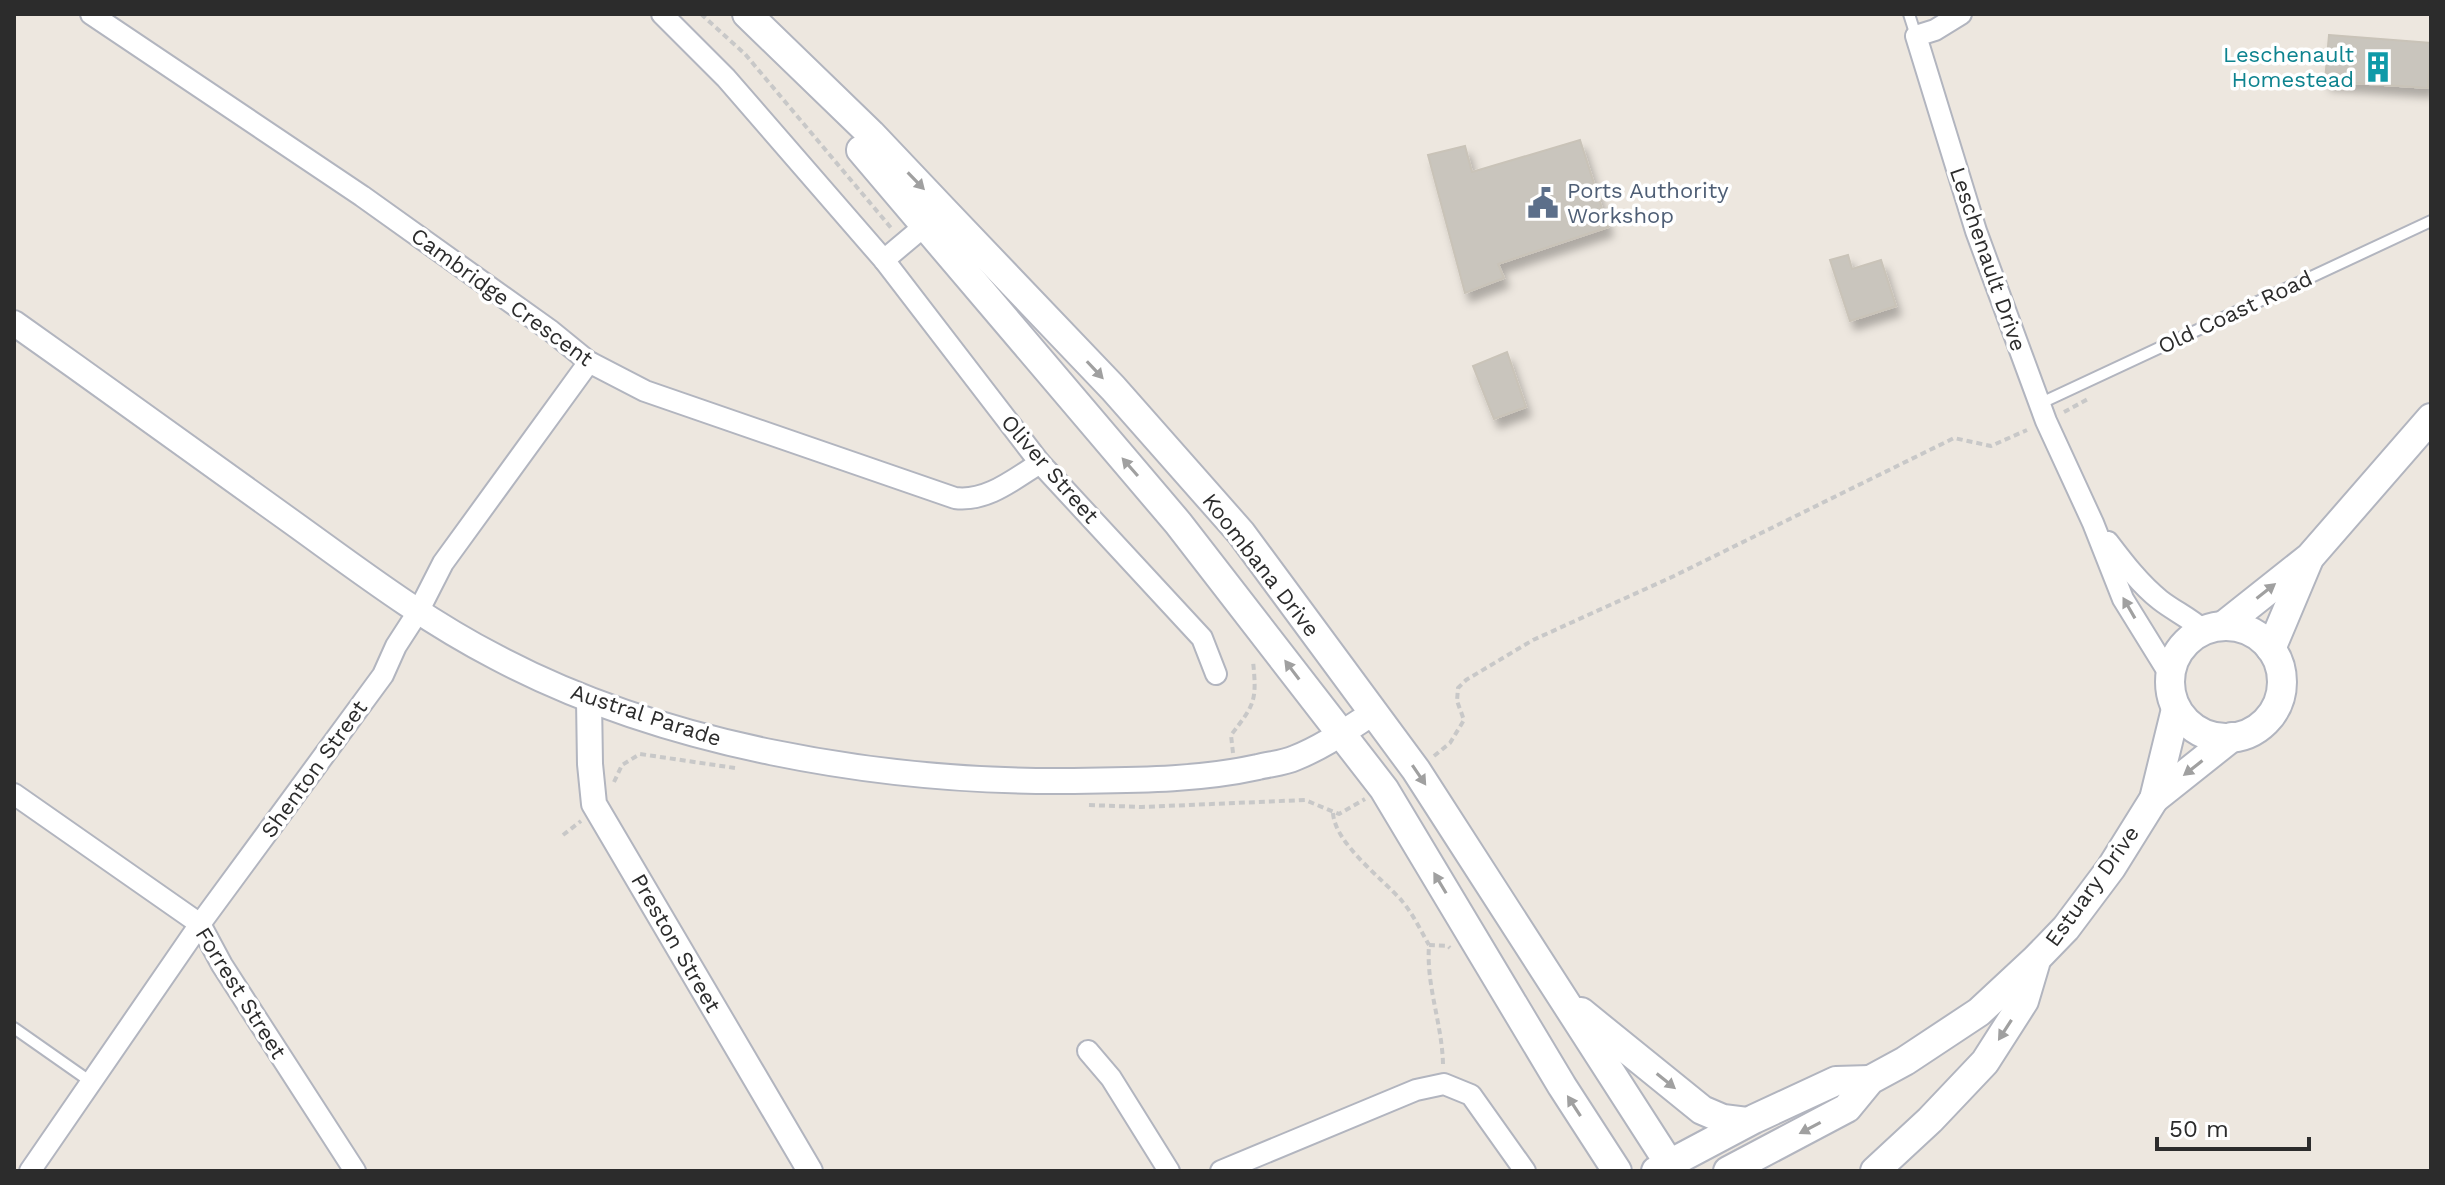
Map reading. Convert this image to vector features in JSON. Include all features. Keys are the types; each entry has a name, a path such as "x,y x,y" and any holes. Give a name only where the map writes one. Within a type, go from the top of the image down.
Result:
{"main road":[{"name":"Koombana Drive","path":"754,21 871,134 1384,789 1562,1086 1617,1171"},
{"name":"Koombana Drive","path":"935,217 1113,388 1241,533 1416,770 1562,996 1666,1168"},
{"path":"2213,628 2250,631 2271,649 2279,664 2282,680 2280,697 2273,712 2248,733 2215,737 2200,732 2186,722 2176,709 2169,687 2175,656 2187,641 2213,628 2310,557 2431,418"},
{"path":"2271,649 2310,557"},
{"name":"Estuary Drive","path":"1728,1171 1847,1108 1870,1080 1905,1061 1979,1012 2036,959 2066,928 2111,868 2154,799 2176,709"},
{"name":"Estuary Drive","path":"2154,799 2232,737"},
{"path":"1875,1171 1930,1120 1985,1062 2024,1001 2036,959"},
{"path":"1562,996 1702,1110 1723,1119 1747,1122"},
{"name":"Estuary Drive","path":"1666,1168 1747,1122 1836,1081 1870,1080"}],"street":[{"name":"Cambridge Crescent","path":"91,14 362,196 551,331 589,362 645,391 955,498 970,500 989,494 1040,463"},
{"name":"Oliver Street","path":"662,14 726,78 884,260 1040,463 1202,638 1216,674"},
{"path":"1916,36 1935,30 1961,14"},
{"name":"Leschenault Drive","path":"1916,36 1976,231 2043,412 2123,599 2170,675"},
{"path":"884,260 935,217"},
{"name":"Austral Parade","path":"14,323 418,612 496,658 589,700 766,751 938,776 1031,781 1196,777 1293,759 1373,713"},
{"name":"Shenton Street","path":"30,1171 200,924 383,675 443,563 589,362"},
{"name":"Leschenault Drive","path":"2093,523 2133,575 2161,601 2213,628"},
{"name":"Preston Street","path":"589,700 594,804 810,1171"},
{"name":"Forrest Street","path":"14,794 200,924 222,965 355,1171"},
{"path":"1088,1051 1111,1078 1169,1171"},
{"path":"1221,1171 1416,1090 1444,1084 1471,1095 1525,1171"}],"lane":[{"path":"1909,14 1916,36"},
{"name":"Old Coast Road","path":"2043,412 2431,221"},
{"path":"14,1028 92,1083"}],"path":[{"path":"701,14 745,54 904,243"},
{"path":"1416,770 1450,743 1464,720 1457,701 1458,688 1466,680 1533,640 1674,576 1954,438 1991,446 2043,412 2092,396"},
{"path":"1236,772 1231,735 1253,706 1256,687 1253,658"},
{"path":"563,835 597,809 622,765 640,754 745,770"},
{"path":"1080,804 1142,807 1305,800 1339,814 1384,789"},
{"path":"1333,812 1334,822 1353,851 1404,903 1429,945 1428,981 1442,1042 1444,1084"},
{"path":"1429,945 1448,946 1457,959"}],"building":[{"name":"Leschenault Homestead","path":"2329,35 2431,43 2428,88 2325,81"},
{"path":"1580,140 1608,227 1498,264 1504,278 1465,293 1428,155 1465,146 1472,172"},
{"path":"1848,255 1852,269 1881,260 1896,306 1850,321 1830,260"},
{"path":"1507,352 1526,407 1494,419 1473,366"}],"place":[{"name":"Leschenault Homestead","path":"2378,67"},
{"name":"Ports Authority Workshop","path":"1543,203"}]}
